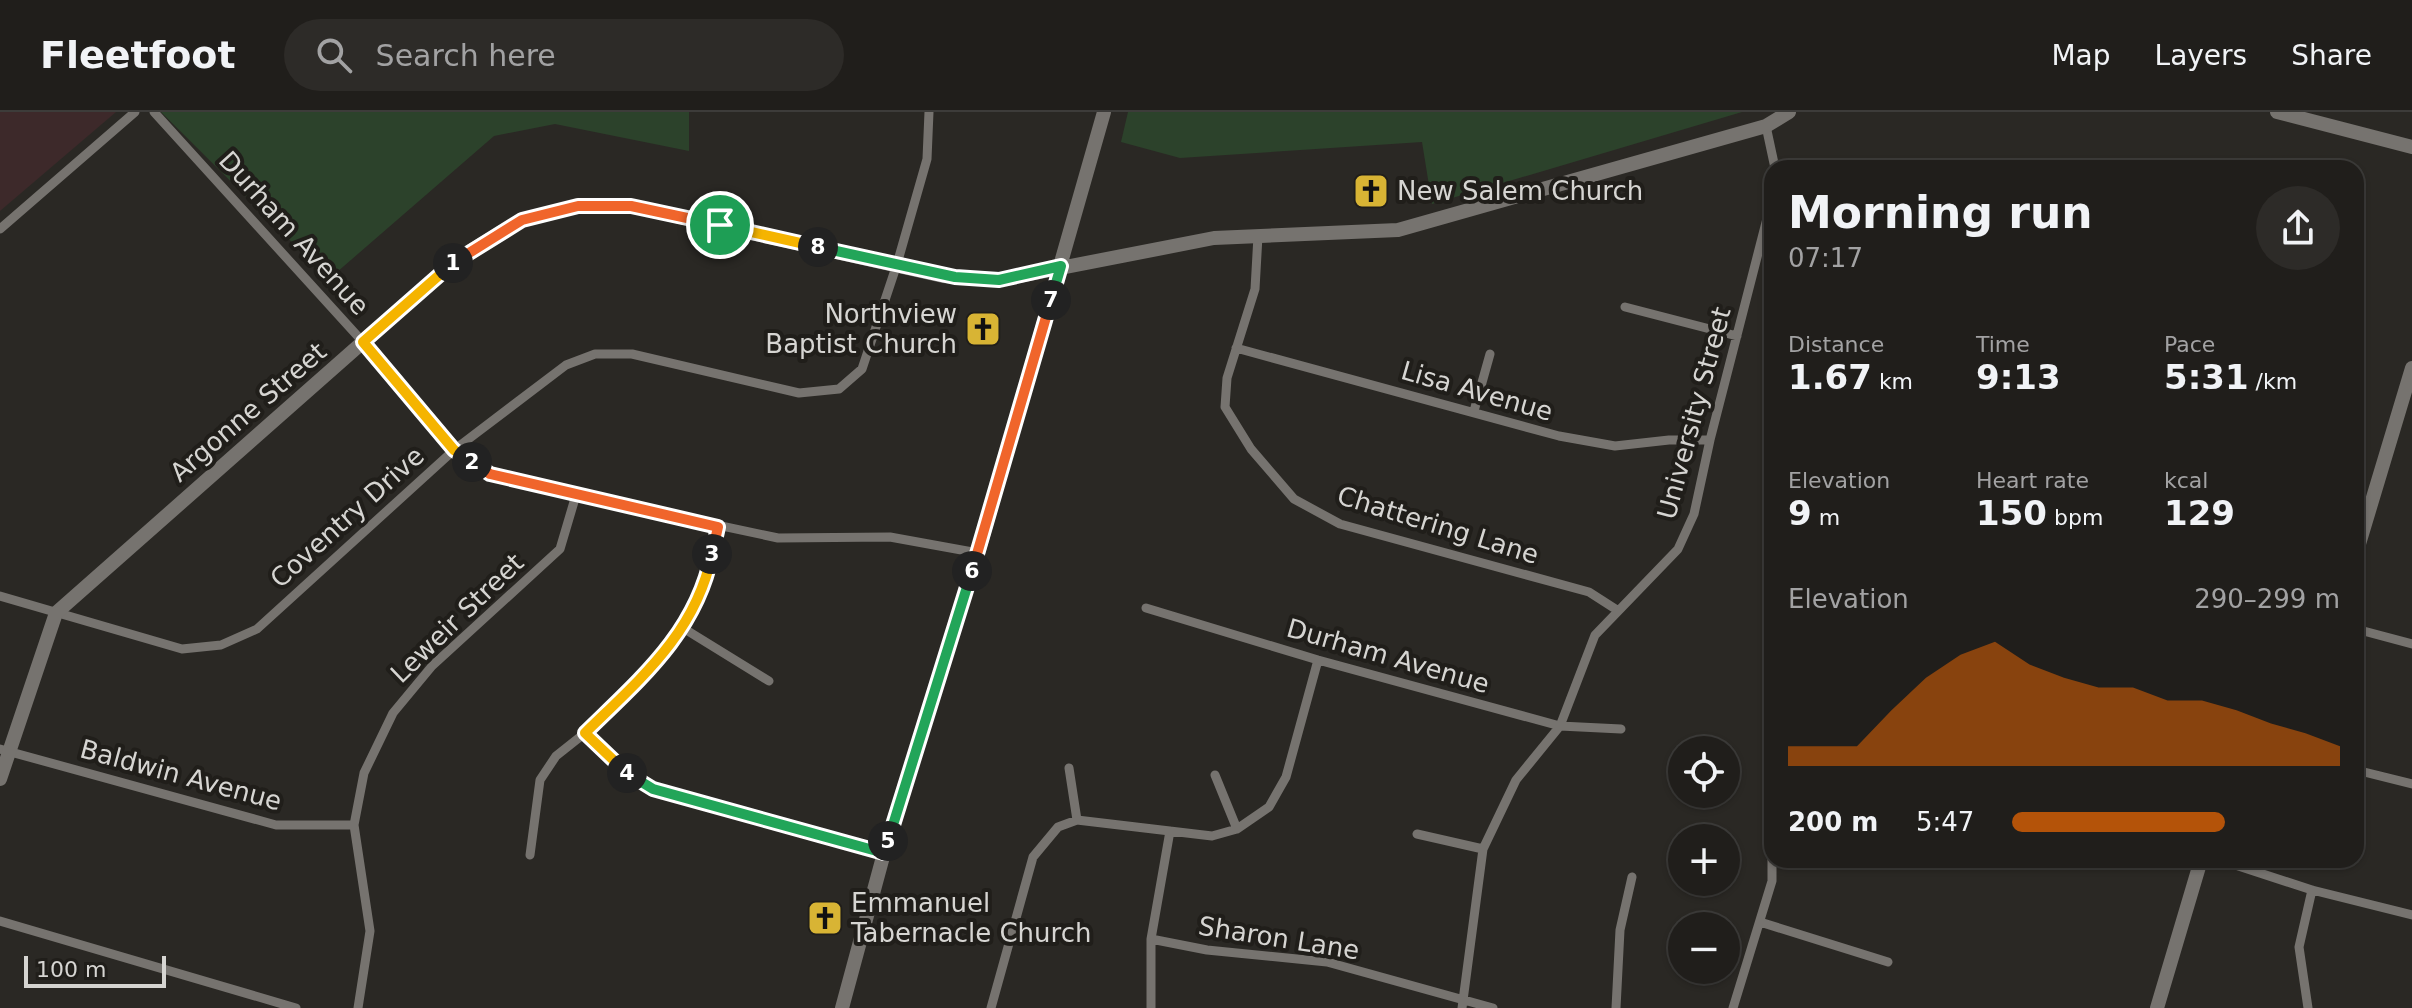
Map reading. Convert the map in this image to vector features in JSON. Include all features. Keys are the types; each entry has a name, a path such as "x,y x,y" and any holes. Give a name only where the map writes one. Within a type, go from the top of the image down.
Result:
{"street":[{"path":"0,229 135,112"},
{"name":"Durham Avenue","path":"154,112 363,342 454,450 490,474 778,538 890,537 978,553"},
{"name":"Coventry Drive","path":"0,596 182,649 221,645 257,629 454,450 566,365 595,354 632,354 799,393 839,389 862,369 897,264 927,159 929,112"},
{"path":"842,1008 884,853 978,553 1104,112"},
{"name":"Argonne Street","path":"0,779 4,751 56,613 457,259 522,220 578,206 631,206 943,276 999,280 1214,238 1398,230 1766,126 1789,112"},
{"path":"2277,112 2412,147"},
{"path":"1766,126 1773,160"},
{"name":"University Street","path":"1463,1004 1483,849 1516,780 1560,726 1595,635 1678,549 1694,514 1764,230"},
{"name":"Chattering Lane","path":"1258,236 1255,289 1227,378 1225,407 1251,449 1294,499 1340,524 1589,592 1617,610"},
{"path":"1625,307 1737,336"},
{"name":"Lisa Avenue","path":"1236,348 1559,436 1615,446 1669,440 1710,440"},
{"path":"1474,411 1490,354"},
{"path":"2364,527 2412,368"},
{"name":"Leweir Street","path":"358,1008 370,931 354,825 364,773 393,713 432,666 560,549 576,495"},
{"path":"530,855 540,780 556,756 585,733 660,659 683,628 707,580 718,527"},
{"name":"Durham Avenue","path":"1146,608 1318,660 1560,726 1621,729"},
{"path":"683,628 769,681"},
{"path":"2364,631 2412,644"},
{"path":"991,1008 1033,857 1058,827 1077,820 1212,836 1237,829 1269,807 1286,777 1318,660"},
{"path":"585,733 620,768 653,789 884,853"},
{"name":"Baldwin Avenue","path":"4,751 276,825 354,825"},
{"path":"1069,768 1077,820"},
{"path":"2364,772 2412,784"},
{"path":"1215,775 1237,829"},
{"path":"1151,1008 1151,939 1170,831"},
{"path":"1417,834 1483,849"},
{"path":"1733,1008 1772,881 1772,868"},
{"path":"2157,1008 2199,868"},
{"path":"2245,868 2312,890 2412,915"},
{"path":"1616,1008 1620,930 1632,877"},
{"path":"2308,1008 2299,947 2312,890"},
{"path":"0,921 296,1008"},
{"path":"1760,922 1888,962"},
{"name":"Sharon Lane","path":"1151,939 1207,950 1327,962 1463,1004 1493,1008"}],"shaded area":[{"path":"0,112 116,112 0,211"}],"green space":[{"path":"161,112 689,112 689,151 555,124 494,136 329,279"},
{"path":"1128,112 1742,112 1432,204 1422,142 1180,158 1121,142"}],"place":[{"name":"New Salem Church","path":"1371,191"},
{"name":"Northview Baptist Church","path":"983,329"},
{"name":"Emmanuel Tabernacle Church","path":"825,918"}],"route":[{"path":"578,206 631,206 720,225 943,276 999,280 1061,266 978,553 884,853 653,789 620,768 585,733 660,659 683,628 707,580 718,527 490,474 454,450 363,342 457,259 522,220 578,206"}]}
